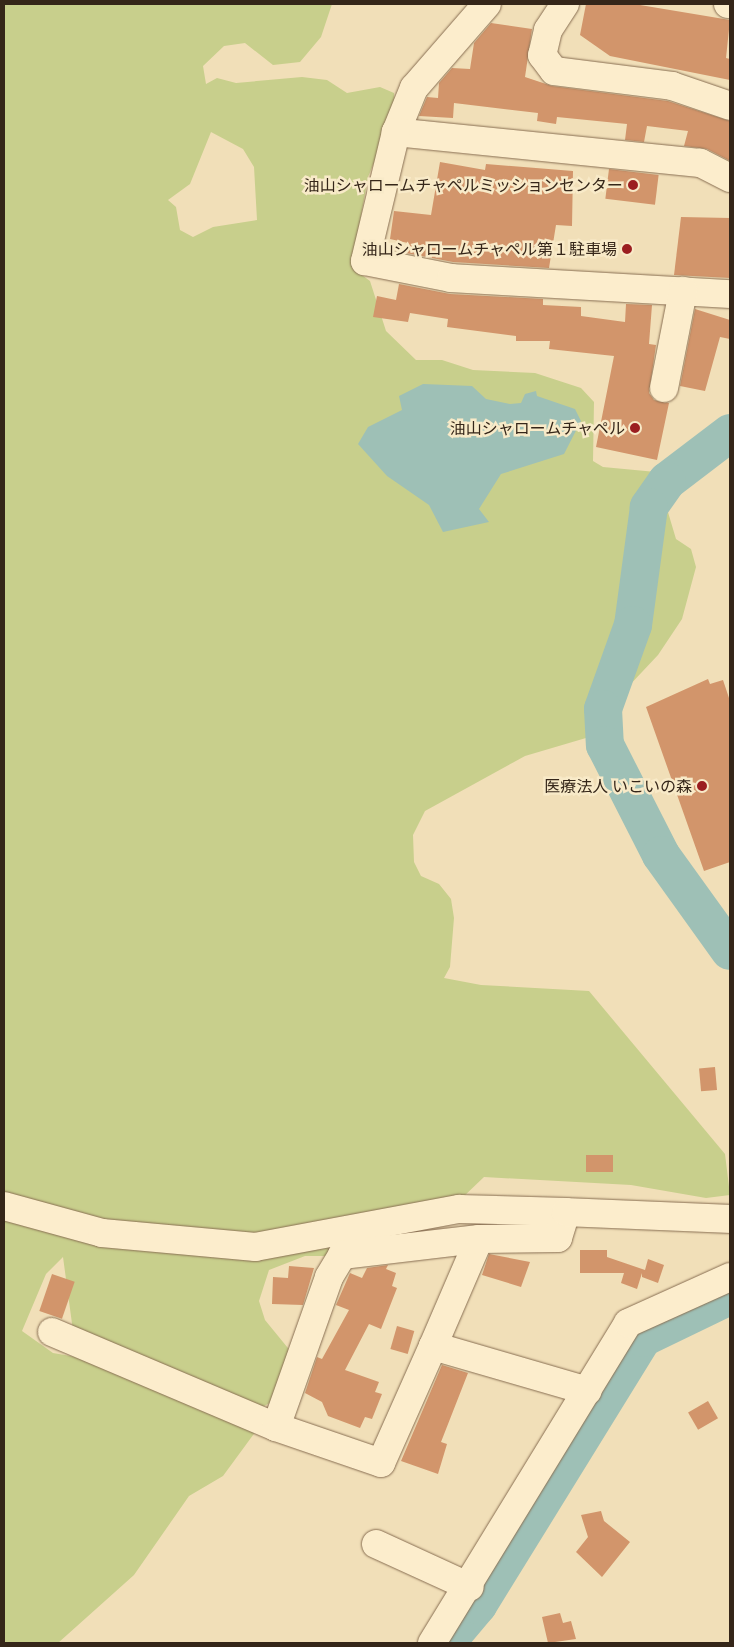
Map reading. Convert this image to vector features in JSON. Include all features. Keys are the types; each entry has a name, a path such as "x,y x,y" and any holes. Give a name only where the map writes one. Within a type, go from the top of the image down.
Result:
{"street":[{"path":"487,4 414,88 396,132 365,261 451,278 730,294"},
{"path":"565,4 548,30 542,55 554,71 672,86 730,106"},
{"path":"396,132 700,163 730,178"},
{"path":"664,388 682,291"},
{"path":"4,1206 102,1233 255,1247 459,1209 730,1219"},
{"path":"276,1426 329,1277 342,1255 479,1239 558,1238 566,1212"},
{"path":"52,1332 276,1426 381,1463 479,1239"},
{"path":"432,1643 470,1587 628,1323 730,1277"},
{"path":"433,1346 588,1391"},
{"path":"376,1544 470,1587"}],"green space":[{"path":"4,4 332,4 321,37 300,62 273,65 245,43 224,46 203,66 206,84 217,78 236,83 302,77 327,80 347,93 380,87 394,93 395,112 368,177 354,255 355,270 370,281 386,331 416,360 442,360 473,370 535,373 581,388 594,402 593,461 603,467 656,472 676,539 691,549 696,567 682,619 658,655 626,689 619,722 613,730 525,756 425,811 413,835 414,862 421,876 439,884 451,899 454,918 450,967 444,978 481,985 589,991 725,1154 730,1195 706,1198 631,1185 484,1177 462,1198 337,1256 305,1256 269,1270 259,1301 265,1320 292,1353 277,1399 246,1416 256,1431 223,1476 189,1496 134,1575 58,1643 4,1643","holes":["211,132 243,149 254,167 257,220 213,227 193,237 180,230 176,207 168,200 190,184","63,1257 76,1353 82,1358 53,1353 22,1331 46,1274"]}],"water":[{"path":"423,384 472,386 486,399 510,404 521,403 525,394 536,391 537,396 575,409 581,421 564,454 501,474 479,509 489,522 443,532 429,505 387,476 358,444 368,427 402,410 399,396"}],"building":[{"path":"586,4 634,4 730,20 726,58 730,59 730,80 610,56 580,35"},
{"path":"491,23 532,29 525,77 552,86 668,101 730,121 730,161 707,149 684,146 688,131 647,126 644,142 625,140 627,124 557,117 556,124 537,121 538,113 454,103 453,118 419,116 427,97 438,98 439,83 452,68 470,69 474,43"},
{"path":"440,162 485,170 486,164 573,171 572,226 556,225 549,268 453,262 406,253 408,243 390,239 394,211 431,215"},
{"name":"油山シャロームチャペルミッションセンター","path":"609,169 659,175 655,205 605,199"},
{"path":"681,217 730,218 730,278 674,275"},
{"path":"399,284 450,294 543,299 543,305 581,307 581,316 625,322 626,304 652,305 649,344 656,345 649,393 654,400 669,403 657,460 596,447 614,356 549,349 550,341 516,341 516,336 447,327 448,319 410,313 408,322 373,317 377,296 396,300"},
{"path":"695,309 730,320 730,339 720,337 705,391 680,386"},
{"name":"医療法人 いこいの森","path":"708,679 710,684 723,680 730,701 730,862 704,871 646,707"},
{"path":"715,1067 717,1090 701,1091 699,1068"},
{"path":"586,1155 613,1155 613,1172 586,1172"},
{"path":"580,1250 607,1250 607,1257 645,1270 648,1259 664,1265 658,1283 642,1277 642,1273 637,1289 621,1283 624,1273 580,1273"},
{"path":"489,1254 530,1262 521,1287 482,1275"},
{"path":"388,1265 386,1269 396,1273 392,1286 397,1288 381,1329 369,1324 345,1370 379,1382 375,1392 382,1394 372,1419 365,1417 360,1428 328,1416 322,1402 305,1393 317,1357 322,1359 349,1310 336,1305 350,1273 362,1278 367,1268"},
{"path":"289,1266 314,1268 303,1305 272,1304 273,1277 288,1278"},
{"path":"52,1274 75,1282 62,1319 39,1311"},
{"path":"397,1326 414,1331 408,1354 390,1349"},
{"path":"442,1365 468,1373 441,1442 447,1444 438,1474 401,1461"},
{"path":"708,1401 718,1418 698,1430 688,1412"},
{"path":"601,1511 604,1521 630,1542 602,1577 576,1552 588,1537 581,1515"},
{"path":"560,1613 563,1623 571,1621 576,1639 548,1643 542,1617"}],"waterway":[{"path":"730,433 667,481 649,507 633,625 603,709 605,745 661,855 730,951"},
{"path":"446,1643 478,1605 643,1338 730,1296"}],"place":[{"name":"油山シャロームチャペルミッションセンター","path":"633,185"},
{"name":"油山シャロームチャペル第１駐車場","path":"627,249"},
{"name":"油山シャロームチャペル","path":"635,428"},
{"name":"医療法人 いこいの森","path":"702,786"}]}
